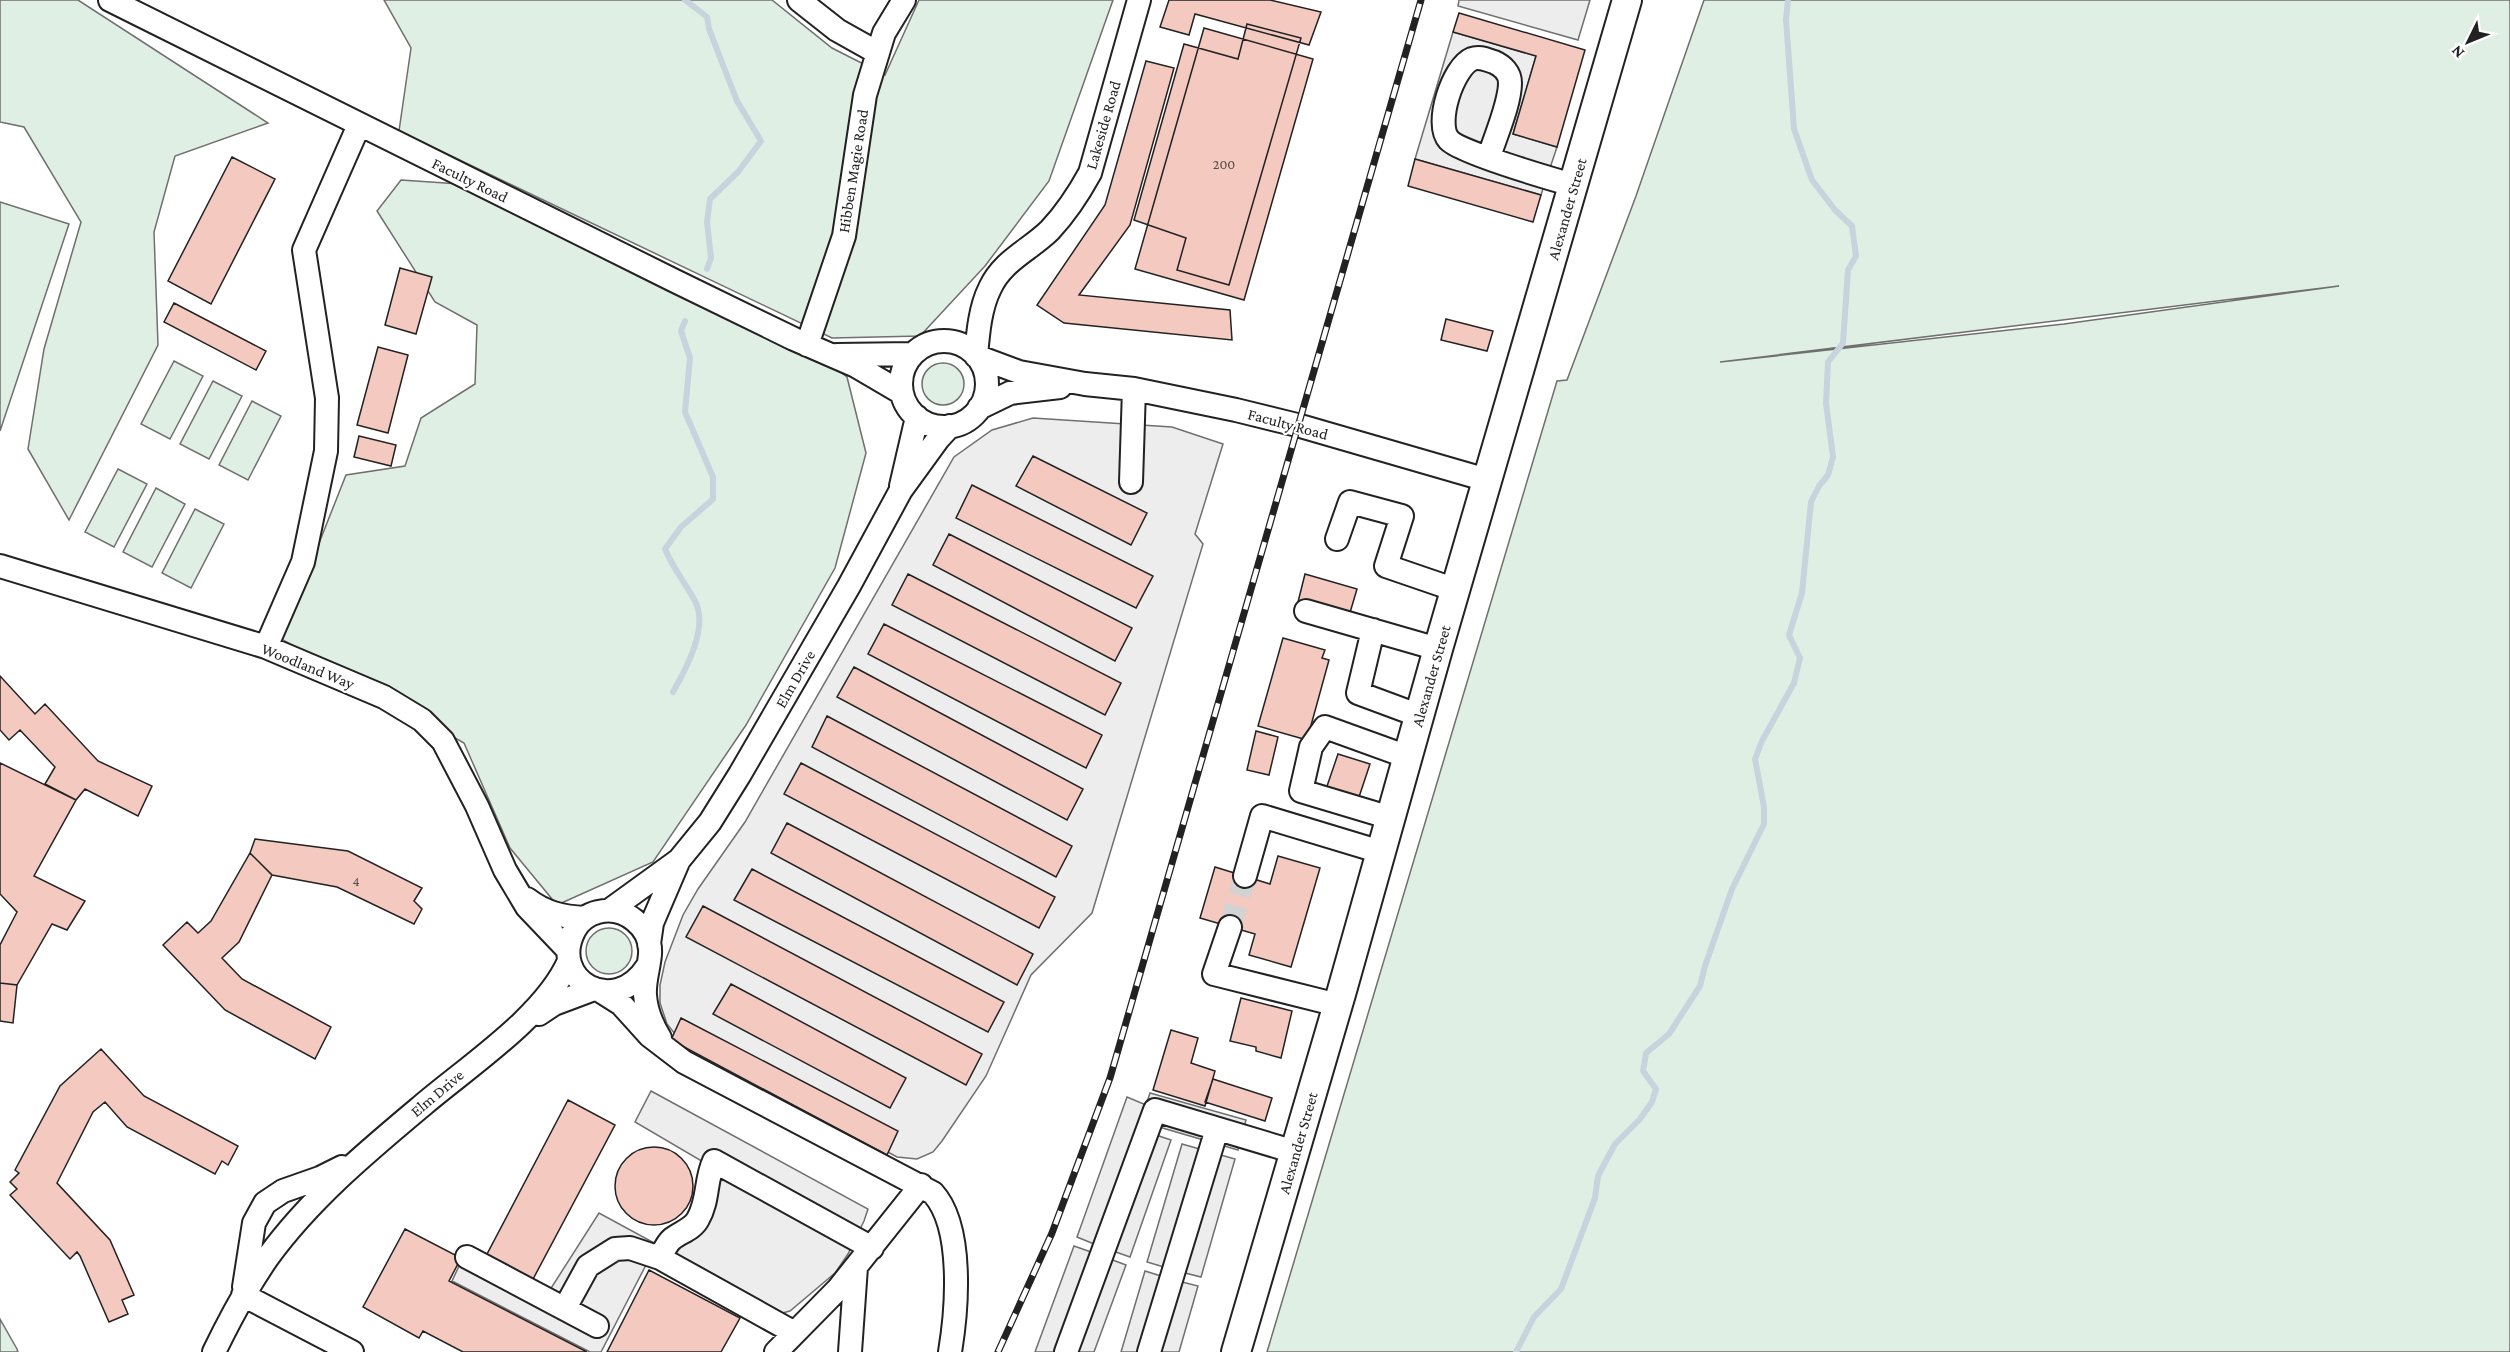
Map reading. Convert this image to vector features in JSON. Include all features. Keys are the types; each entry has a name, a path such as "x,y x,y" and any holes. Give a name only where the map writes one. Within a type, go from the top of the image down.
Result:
{"main road":[{"name":"Alexander Street","path":"1236,1352 1627,0"}],"street":[{"name":"Faculty Road","path":"110,0 807,345 833,355 902,393"},
{"path":"799,0 837,30 878,53"},
{"name":"Hibben Magie Road","path":"807,345 844,236 865,95 884,33 904,0"},
{"name":"Lakeside Road","path":"976,356 978,328 990,288 1002,269 1017,254 1050,230 1080,192 1086,180 1139,0"},
{"path":"266,648 303,562 326,452 327,398 304,250 359,125"},
{"path":"1489,157 1573,185"},
{"path":"945,341 967,348 976,356 983,368 986,381 985,395 979,408 971,417 950,426 927,423 917,417 907,406 902,393 901,379 905,366 913,354 922,347 945,341 966,322 990,288"},
{"name":"Faculty Road","path":"833,355 913,354"},
{"name":"Faculty Road","path":"976,356 1019,372 1085,384 1183,397 1297,425 1487,480"},
{"name":"Faculty Road","path":"979,408 1010,393 1085,384"},
{"path":"1131,482 1134,389"},
{"name":"Elm Drive","path":"901,490 911,434 917,417"},
{"name":"Elm Drive","path":"610,910 679,860 710,822 849,586 901,490 950,426"},
{"path":"1337,539 1350,502 1402,516 1386,566 1456,590"},
{"name":"Woodland Way","path":"0,566 266,648 384,697 422,720 443,741 517,891 537,920 568,956"},
{"path":"1306,610 1438,649"},
{"path":"1373,630 1358,693 1420,716"},
{"path":"1391,818 1300,791 1311,747 1325,727 1408,757"},
{"path":"1245,876 1262,816 1381,852"},
{"name":"Elm Drive","path":"649,944 652,923 679,860"},
{"name":"Woodland Way","path":"517,891 535,905 551,913 585,918"},
{"path":"673,1054 655,1030 648,1014 645,996 649,944 643,929 633,918 610,910 597,912 585,918 575,927 569,940 568,956 580,981 621,1004 650,1036 673,1054 933,1193 942,1205 951,1238 957,1291 950,1352"},
{"path":"1230,927 1214,974 1338,1005"},
{"name":"Elm Drive","path":"214,1352 243,1294 288,1232 321,1195 360,1158 514,1029 557,985 568,956"},
{"path":"598,990 615,992 628,988 639,979 647,967"},
{"name":"Elm Drive","path":"514,1029 554,1004 598,990"},
{"path":"1066,1352 1155,1110 1295,1152"},
{"path":"1149,1352 1217,1129"},
{"name":"Elm Drive","path":"243,1294 254,1223 265,1203 283,1191 320,1178 360,1158"},
{"path":"660,1258 670,1239 698,1221 709,1190 708,1175 714,1161 872,1248"},
{"path":"776,1352 838,1288 921,1185"},
{"path":"565,1308 588,1266 615,1249 630,1248 660,1258 793,1332"},
{"path":"467,1257 597,1326"},
{"path":"850,1352 856,1267"},
{"path":"243,1294 352,1352"}],"green space":[{"path":"0,0 78,0 268,123 175,156 154,232 158,345 69,520 28,449 44,349 81,222 24,127 0,122"},
{"path":"384,0 772,0 832,48 885,75 919,0 1113,0 1049,181 985,266 920,336 832,338 399,131 411,48"},
{"path":"1704,0 2510,0 2510,1352 1267,1352 1557,381 1567,380 1636,196","holes":["2339,286 2064,324 1720,362"]},
{"path":"401,180 460,184 826,361 847,377 866,453 835,568 746,725 653,862 557,905 510,848 464,743 281,639 346,475 405,466 421,418 475,384 477,325 435,302 377,211"},
{"path":"0,202 69,224 0,431"},
{"path":"174,361 203,376 170,439 141,424"},
{"path":"943,363 951,364 958,369 963,376 963,392 958,399 951,404 943,405 935,404 928,399 923,392 922,384 923,376 928,369 935,364"},
{"path":"213,381 242,396 209,459 180,444"},
{"path":"252,401 281,416 248,480 219,465"},
{"path":"118,469 147,484 114,547 85,532"},
{"path":"156,488 185,504 152,567 123,552"},
{"path":"195,509 224,524 191,588 162,573"},
{"path":"609,928 625,935 632,951 625,967 609,974 593,967 586,951 593,935"},
{"path":"0,1319 17,1349 18,1352 0,1352"}],"shaded area":[{"path":"1459,0 1590,0 1578,40 1458,6"},
{"path":"1453,32 1536,56 1513,134 1557,147 1541,195 1415,159"},
{"path":"1033,418 1172,427 1223,444 1195,534 1203,544 1092,913 1031,975 986,1076 942,1141 933,1152 917,1159 897,1157 679,1039 667,1024 660,1003 660,985 665,962 683,915 698,889 745,822 954,457 992,430"},
{"path":"651,1091 868,1209 848,1254 835,1273 790,1311 775,1315 647,1263 601,1352 590,1352 452,1281 466,1251 548,1293 599,1213 667,1250 717,1170 635,1122"},
{"path":"1150,1093 1246,1120 1238,1150 1159,1127 1156,1135 1171,1140 1130,1257 1113,1251 1110,1259 1126,1265 1094,1352 1035,1352 1074,1246 1091,1252 1094,1244 1077,1237 1127,1097 1146,1105"},
{"path":"1182,1144 1235,1159 1201,1277 1185,1273 1182,1282 1198,1286 1179,1352 1121,1352 1145,1271 1161,1276 1164,1267 1147,1262"}],"building":[{"path":"1169,0 1270,0 1321,12 1309,45 1195,14 1189,35 1160,27"},
{"path":"1459,13 1585,50 1557,147 1513,134 1536,56 1453,32"},
{"path":"1247,24 1301,38 1229,285 1177,270 1186,238 1134,220 1184,44 1238,59"},
{"path":"1247,24 1301,38 1229,285 1177,270 1186,238 1134,220 1184,44 1238,59"},
{"path":"1204,28 1313,59 1244,300 1135,269"},
{"path":"1146,61 1174,68 1130,225 1079,295 1230,310 1232,340 1064,323 1037,305 1105,205"},
{"path":"232,157 275,179 211,304 168,281"},
{"path":"1415,159 1541,195 1533,222 1408,186"},
{"path":"400,268 432,277 416,334 385,325"},
{"path":"174,303 266,351 256,370 164,322"},
{"path":"1446,319 1493,331 1487,351 1441,340"},
{"path":"378,347 408,355 388,433 357,425"},
{"path":"359,436 396,445 391,466 354,457"},
{"path":"1033,456 1147,513 1131,545 1016,486"},
{"path":"1033,456 1147,513 1131,545 1016,486"},
{"path":"972,485 1153,576 1136,608 956,518"},
{"path":"972,485 1153,576 1136,608 956,518"},
{"path":"949,534 1132,628 1115,661 933,565"},
{"path":"949,534 1132,628 1115,661 933,565"},
{"path":"908,574 1121,683 1105,715 892,605"},
{"path":"908,574 1121,683 1105,715 892,605"},
{"path":"1305,574 1357,589 1349,616 1298,602"},
{"path":"884,624 1102,735 1086,768 868,654"},
{"path":"884,624 1102,735 1086,768 868,654"},
{"path":"1283,638 1325,650 1322,658 1329,660 1307,740 1258,726"},
{"path":"854,667 1083,789 1067,820 837,697"},
{"path":"854,667 1083,789 1067,820 837,697"},
{"path":"0,676 35,714 45,704 98,761 152,786 138,816 85,789 76,800 45,784 55,767 20,730 9,740 0,730"},
{"path":"827,716 1072,846 1056,877 812,747"},
{"path":"827,716 1072,846 1056,877 812,747"},
{"path":"1256,731 1278,737 1269,775 1247,770"},
{"path":"1338,754 1370,764 1357,803 1325,792"},
{"path":"0,763 76,800 34,876 85,901 67,930 52,924 17,985 0,983 0,945 17,912 0,894"},
{"path":"801,763 1055,897 1039,928 784,794"},
{"path":"801,763 1055,897 1039,928 784,794"},
{"path":"787,823 1033,954 1017,985 771,853"},
{"path":"787,823 1033,954 1017,985 771,853"},
{"path":"255,839 348,851 422,888 414,901 422,909 414,924 337,887 272,875 250,853"},
{"path":"250,853 272,875 239,942 222,958 242,979 331,1027 315,1059 225,1010 163,945 187,922 198,933 211,921"},
{"path":"1278,856 1320,868 1291,967 1249,955 1255,934 1200,918 1215,867 1270,884"},
{"path":"752,869 1004,1002 988,1032 734,900"},
{"path":"752,869 1004,1002 988,1032 734,900"},
{"path":"703,906 982,1054 966,1085 686,937"},
{"path":"703,906 982,1054 966,1085 686,937"},
{"path":"0,983 17,985 13,1023 0,1021"},
{"path":"731,984 906,1078 890,1108 713,1014"},
{"path":"731,984 906,1078 890,1108 713,1014"},
{"path":"1241,998 1292,1011 1281,1058 1256,1051 1256,1047 1230,1041"},
{"path":"681,1018 898,1131 887,1155 671,1040"},
{"path":"681,1018 898,1131 887,1155 671,1040"},
{"path":"1171,1030 1198,1038 1191,1063 1215,1071 1205,1106 1153,1090"},
{"path":"101,1049 144,1096 238,1146 228,1165 222,1161 215,1174 127,1127 105,1102 93,1112 57,1183 110,1240 134,1295 122,1300 128,1314 109,1322 77,1252 70,1259 10,1195 17,1189 10,1182 19,1173 15,1170 60,1086"},
{"path":"1213,1079 1272,1098 1265,1121 1205,1102"},
{"path":"568,1100 615,1125 532,1281 486,1256"},
{"path":"646,1147 662,1147 676,1153 687,1164 693,1178 693,1194 687,1208 676,1219 662,1225 646,1225 632,1219 621,1208 615,1194 615,1178 621,1164 632,1153"},
{"path":"405,1229 461,1258 449,1281 587,1352 463,1352 423,1331 419,1338 363,1307"},
{"path":"649,1270 740,1318 721,1352 607,1352"}],"waterway":[{"path":"685,0 707,17 709,29 737,101 761,141 738,172 710,199 707,222 711,258 707,269"},
{"path":"1516,1352 1534,1317 1561,1289 1595,1198 1598,1176 1615,1144 1640,1119 1652,1102 1656,1089 1643,1071 1646,1053 1669,1034 1700,986 1732,889 1764,824 1764,807 1755,759 1762,741 1794,683 1800,658 1789,635 1802,593 1811,502 1828,475 1833,457 1826,403 1828,362 1843,343 1848,270 1856,256 1852,226 1835,210 1812,180 1794,129 1786,19 1788,0"},
{"path":"673,692 694,648 698,635 699,611 665,549 681,527 713,499 713,477 685,412 690,358 681,331 685,321"}],"tunnel":[{"path":"1230,927 1245,876"}],"railway":[{"path":"998,1352 1052,1233 1110,1078 1421,0"}]}
